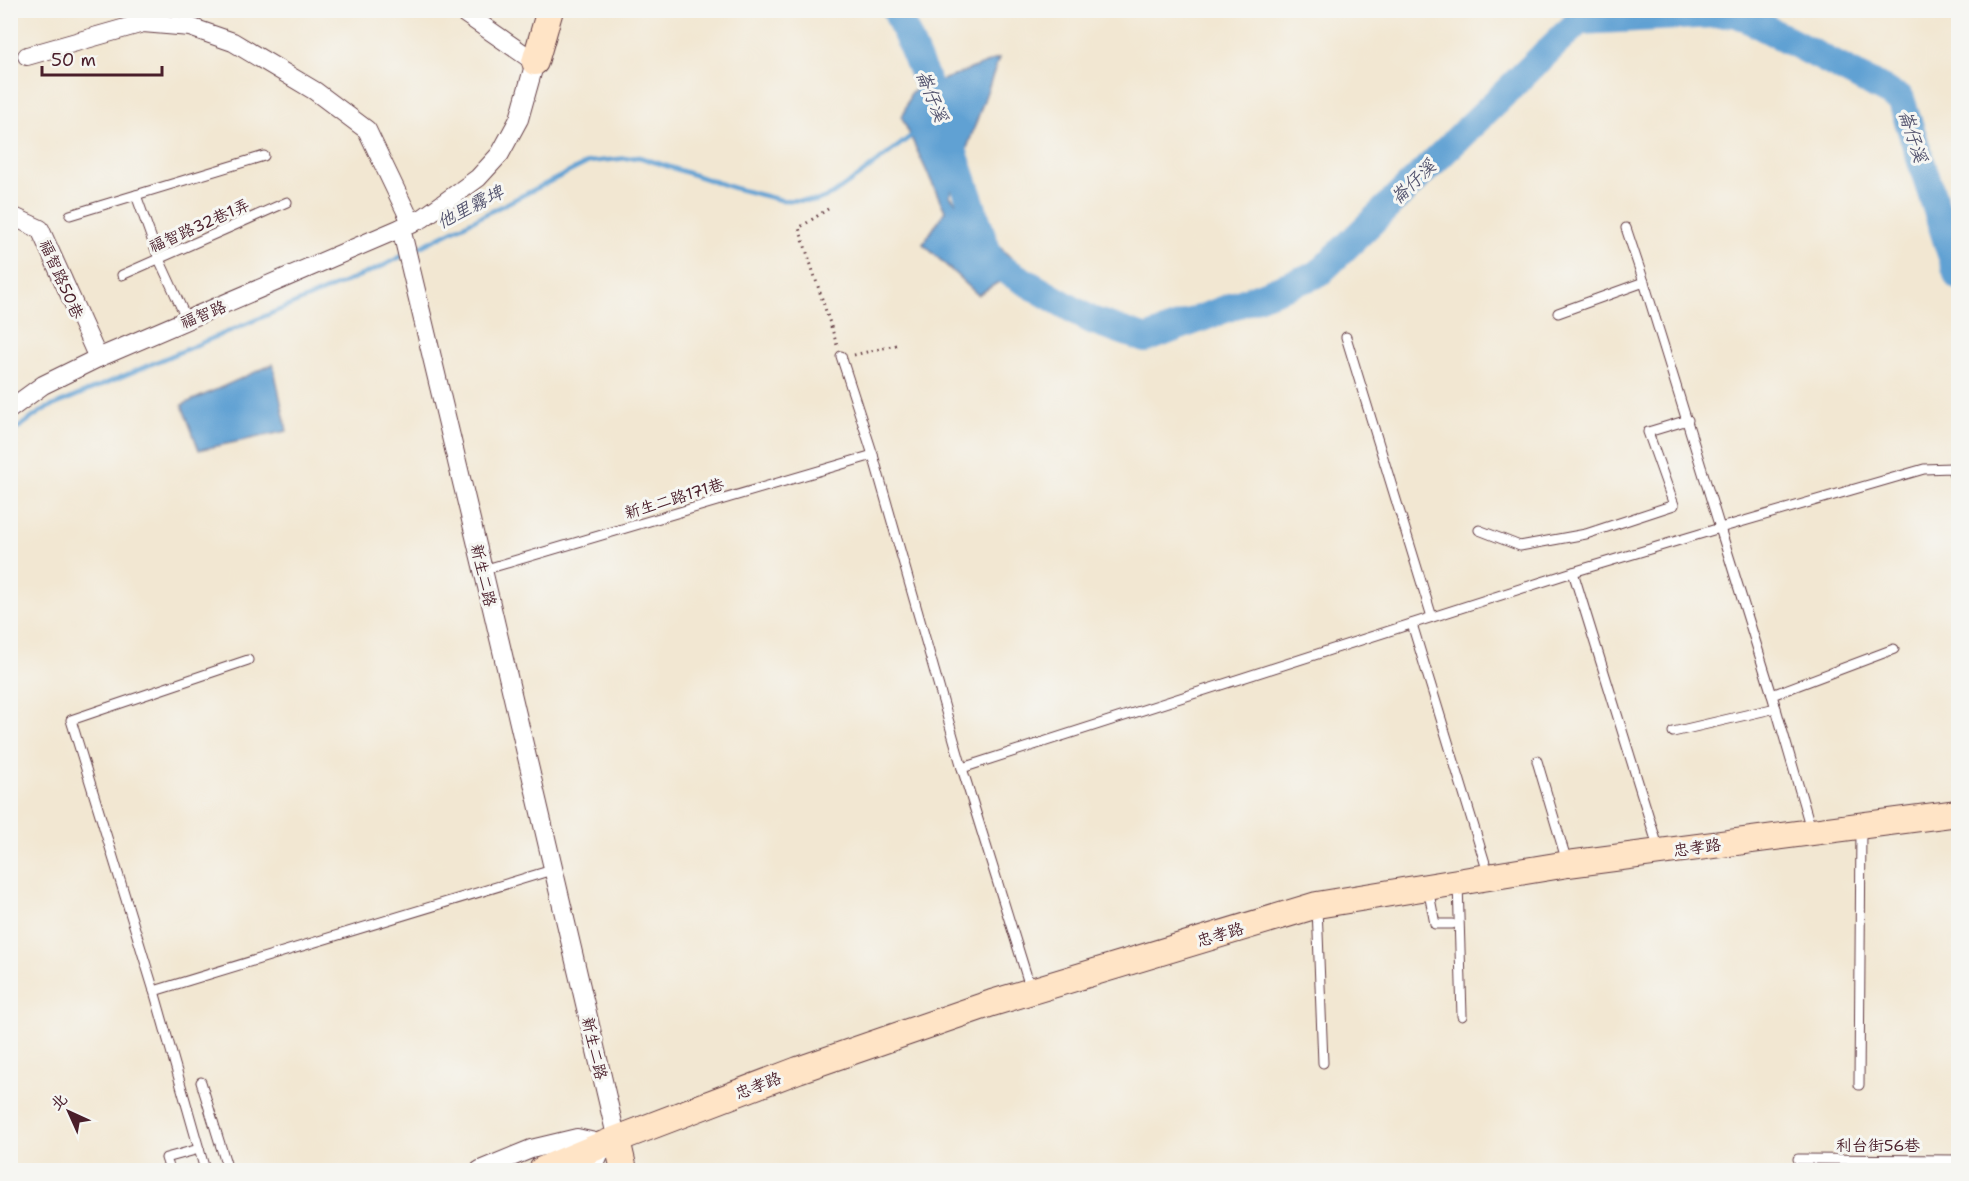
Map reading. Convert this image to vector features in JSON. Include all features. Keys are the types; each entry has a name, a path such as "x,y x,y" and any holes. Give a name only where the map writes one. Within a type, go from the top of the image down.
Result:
{"main road":[{"path":"533,10 535,62"},
{"path":"535,62 550,10"},
{"name":"忠孝路","path":"542,1170 798,1070 1031,990 1317,905 1568,864 1959,813"},
{"path":"610,1142 624,1170"}],"street":[{"path":"406,226 423,218 478,178 500,154 519,119 535,62 460,10"},
{"name":"新生二路","path":"27,56 143,23 190,27 233,42 315,91 367,130 406,226 552,870 610,1142"},
{"name":"福智路50巷","path":"10,215 40,229 98,358"},
{"name":"福智路","path":"10,409 43,386 98,358 406,226"},
{"path":"480,1170 531,1149 577,1138 610,1142 594,1167 586,1170"}],"lane":[{"path":"70,215 264,156"},
{"path":"136,195 159,259 187,320"},
{"name":"福智路32巷1弄","path":"122,275 287,202"},
{"path":"1626,228 1688,420 1812,831"},
{"path":"1558,313 1644,282"},
{"path":"1346,337 1432,617"},
{"path":"841,356 873,455 962,768 1031,990"},
{"path":"1479,530 1520,546 1586,534 1674,505 1648,432 1688,420"},
{"name":"新生二路171巷","path":"483,570 873,455"},
{"path":"962,768 1573,572 1924,469 1952,468 1957,481"},
{"path":"1573,572 1660,853"},
{"path":"1412,624 1488,876"},
{"path":"1772,695 1894,649"},
{"path":"205,1170 154,991 71,720 248,660"},
{"path":"1673,732 1776,708"},
{"path":"1537,761 1568,864"},
{"path":"1859,1085 1861,825"},
{"path":"154,991 552,870"},
{"path":"1458,881 1462,1016"},
{"path":"1428,886 1435,924 1452,924"},
{"path":"1317,905 1323,1063"},
{"path":"201,1082 228,1170"},
{"path":"170,1170 166,1158 199,1149"},
{"name":"利台街56巷","path":"1798,1159 1959,1160"}],"path":[{"path":"828,209 798,228 841,356 864,354 896,345"}],"water":[{"path":"999,58 950,196 1021,268 978,295 923,244 945,211 902,118 911,92"},
{"path":"273,364 287,431 199,450 182,405"}],"waterway":[{"name":"崙仔溪","path":"896,10 940,112 991,262 1091,320 1146,339 1318,274 1579,21 1736,13 1901,99 1958,276"},
{"name":"他里霧埤","path":"412,251 589,162 639,157 734,188 781,200 816,201 833,194 915,133"},
{"name":"他里霧埤","path":"10,434 43,410 402,256"}]}
